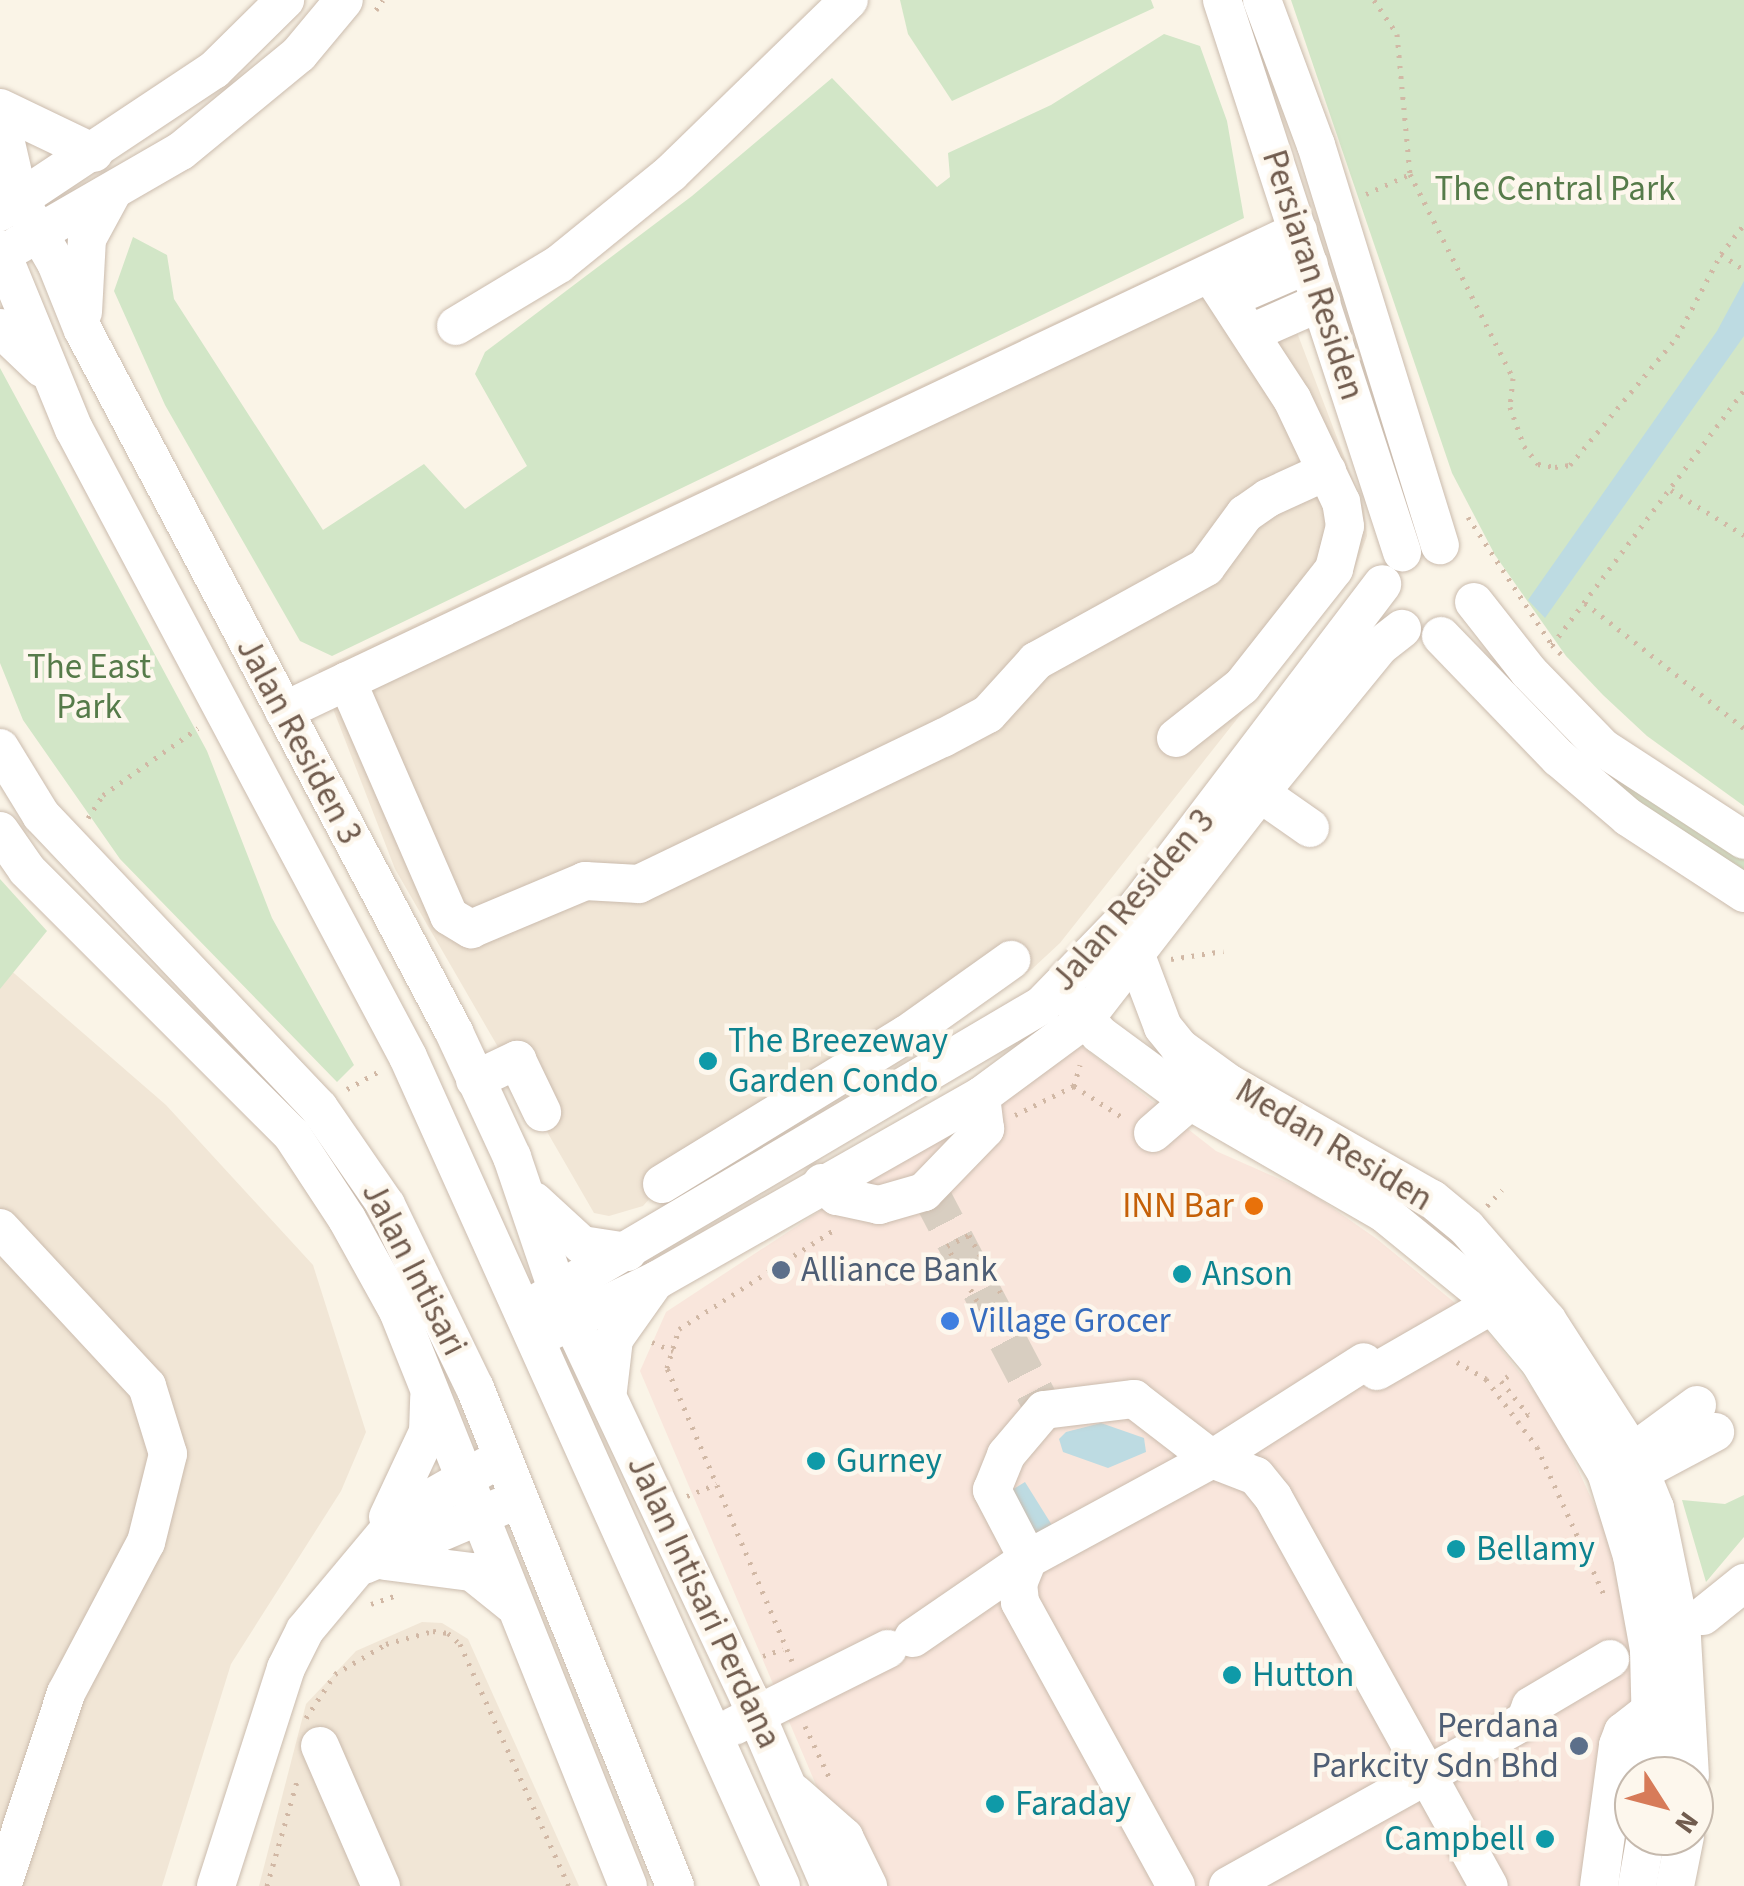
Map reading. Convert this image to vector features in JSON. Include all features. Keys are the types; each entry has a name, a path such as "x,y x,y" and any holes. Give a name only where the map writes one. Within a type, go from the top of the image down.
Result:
{"street":[{"path":"1,254 19,214 94,153 214,70 285,0"},
{"path":"19,214 112,192 181,151 299,54 344,0"},
{"path":"456,326 558,264 671,173 849,0"},
{"name":"Persiaran Residen","path":"1222,0 1402,552"},
{"name":"Persiaran Residen","path":"1262,0 1370,310 1440,545"},
{"path":"0,108 94,153"},
{"name":"Jalan Residen 3","path":"0,117 19,214 475,1080 525,1192 566,1307"},
{"path":"83,330 87,240 112,192"},
{"path":"284,711 1304,248"},
{"name":"Jalan Residen 3","path":"1,254 47,374 408,1057 531,1323 566,1307 657,1280 822,1183 996,1107 1084,1020 1260,793 1380,646 1402,630"},
{"path":"1176,738 1242,686 1342,553 1341,502 1327,471 1252,333 1219,286"},
{"path":"1252,333 1321,302"},
{"path":"0,328 47,374"},
{"path":"347,680 449,916 472,929 585,881 639,884 988,714 1036,661 1206,566 1245,514 1268,498 1327,471"},
{"path":"1744,840 1604,748 1529,672 1474,602 1465,560 1440,545 1402,552 1382,584 1385,610 1402,630 1441,636 1559,758 1628,817 1744,893"},
{"name":"Jalan Residen 3","path":"566,1307 628,1252 1015,1025 1063,987 1138,906 1382,584"},
{"path":"1441,636 1462,624 1474,602"},
{"name":"Jalan Intisari","path":"0,748 64,842 346,1143 440,1311 520,1499 674,1886"},
{"path":"1260,793 1310,828"},
{"name":"Jalan Intisari","path":"0,831 27,870 292,1135 398,1311 628,1886"},
{"name":"Medan Residen","path":"1135,954 1163,1028 1179,1048 1230,1084 1380,1165 1466,1228 1547,1320 1626,1465 1668,1554 1688,1756"},
{"path":"662,1184 853,1068 1011,960"},
{"name":"Medan Residen","path":"1063,987 1084,1020 1190,1101 1384,1213 1492,1305 1626,1465"},
{"path":"475,1080 518,1060 542,1112"},
{"path":"1152,1133 1190,1101"},
{"path":"822,1183 838,1196 879,1204 924,1192 986,1129 996,1107"},
{"path":"770,1119 790,1158"},
{"path":"525,1192 578,1243 628,1252"},
{"path":"0,1228 147,1386 168,1454 146,1542 66,1693 2,1886"},
{"path":"608,1393 614,1339 657,1280"},
{"path":"715,1734 900,1643 1028,1560 1370,1367 1492,1305"},
{"name":"Jalan Intisari Perdana","path":"566,1307 757,1716 830,1886"},
{"name":"Jalan Intisari Perdana","path":"531,1323 781,1886"},
{"path":"365,1561 413,1474 428,1432 430,1389"},
{"path":"1176,1886 1020,1602 1028,1560 992,1490 1006,1454 1044,1410 1134,1399 1212,1458 1256,1476 1272,1498 1489,1886"},
{"path":"1626,1465 1706,1418"},
{"path":"216,1886 286,1668 306,1630 401,1515 464,1475 503,1459"},
{"path":"365,1561 520,1499"},
{"path":"365,1561 428,1562 472,1572 520,1613"},
{"path":"1546,1710 1678,1635 1744,1583"},
{"name":"Medan Residen","path":"1652,1756 1652,1709 1678,1635"},
{"path":"1228,1886 1525,1721 1531,1706 1610,1659"},
{"path":"1599,1886 1618,1746 1623,1732 1652,1709"},
{"path":"308,1747 381,1886"},
{"path":"788,1788 844,1837 868,1886"},
{"path":"1638,1886 1643,1856"},
{"path":"1675,1886 1681,1856"}],"path":[{"path":"1374,0 1397,34 1410,174 1513,378 1510,408 1538,464 1570,465 1600,432 1677,337 1721,254 1744,225"},
{"path":"1355,198 1410,174"},
{"path":"1721,254 1744,270"},
{"path":"1564,658 1552,645 1744,390"},
{"path":"1671,490 1744,535"},
{"path":"1585,602 1744,728"},
{"path":"81,828 103,795 200,726"},
{"path":"1187,957 1223,951"},
{"path":"347,1089 384,1068"},
{"path":"1074,1086 1077,1070"},
{"path":"996,1107 1074,1086 1152,1133"},
{"path":"1482,1212 1502,1190"},
{"path":"800,1666 783,1649 667,1368 678,1329 841,1225"},
{"path":"982,1310 947,1246 969,1235 1003,1297"},
{"path":"642,1339 673,1350"},
{"path":"1440,1358 1468,1365 1520,1421 1552,1478 1607,1603"},
{"path":"1508,1376 1501,1382 1528,1414 1520,1421"},
{"path":"1552,1478 1562,1473"},
{"path":"686,1496 717,1484"},
{"path":"357,1612 410,1593"},
{"path":"267,1886 308,1747 335,1674 386,1644 433,1630 448,1633 460,1644 569,1886"},
{"path":"760,1657 783,1649"},
{"path":"799,1711 835,1790"}],"shaded area":[{"path":"1257,227 1364,509 1367,536 1354,571 1060,943 1032,969 988,999 690,1154 643,1206 609,1216 594,1213 395,869 318,670"},
{"path":"0,961 166,1105 313,1265 366,1432 341,1491 231,1664 162,1886 0,1886"},
{"path":"1083,1047 1216,1151 1311,1193 1377,1239 1482,1325 1553,1415 1625,1572 1638,1700 1631,1756 1614,1756 1614,1856 1619,1856 1615,1886 859,1886 640,1371 666,1312 1060,1053"},
{"path":"422,1622 442,1623 468,1639 579,1886 259,1886 306,1704 356,1651"}],"green space":[{"path":"900,0 1151,0 1154,8 952,101 908,34"},
{"name":"The Central Park","path":"1291,0 1744,0 1744,806 1647,736 1603,695 1566,656 1495,555 1452,473"},
{"path":"1164,34 1200,46 1227,121 1244,218 332,656 300,641 165,405 114,291 133,237 167,255 174,299 323,530 424,464 465,509 527,466 475,374 485,352 692,196 832,78 937,187 950,177 948,153 1051,105"},
{"name":"The East Park","path":"0,368 207,751 272,918 354,1065 337,1082 120,859 23,720 0,663"},
{"path":"1521,687 1589,761 1744,860 1744,873 1669,831 1513,696"},
{"path":"0,879 47,931 0,989"},
{"path":"1744,1495 1744,1537 1706,1582 1682,1500 1725,1504"}],"water":[{"path":"1744,281 1744,336 1545,618 1528,600 1717,331"},
{"path":"1101,1423 1144,1438 1146,1452 1108,1468 1063,1452 1059,1439 1066,1432"},
{"path":"1025,1482 1053,1526 1031,1539 1004,1495"}],"tunnel":[{"path":"928,1189 1044,1410"}],"place":[{"name":"The Breezeway Garden Condo","path":"708,1061"},
{"name":"INN Bar","path":"1254,1206"},
{"name":"Alliance Bank","path":"781,1270"},
{"name":"Anson","path":"1182,1274"},
{"name":"Village Grocer","path":"950,1321"},
{"name":"Gurney","path":"816,1461"},
{"name":"Bellamy","path":"1456,1549"},
{"name":"Hutton","path":"1232,1675"},
{"name":"Perdana Parkcity Sdn Bhd","path":"1579,1746"},
{"name":"Faraday","path":"995,1804"},
{"name":"Campbell","path":"1545,1839"}]}
